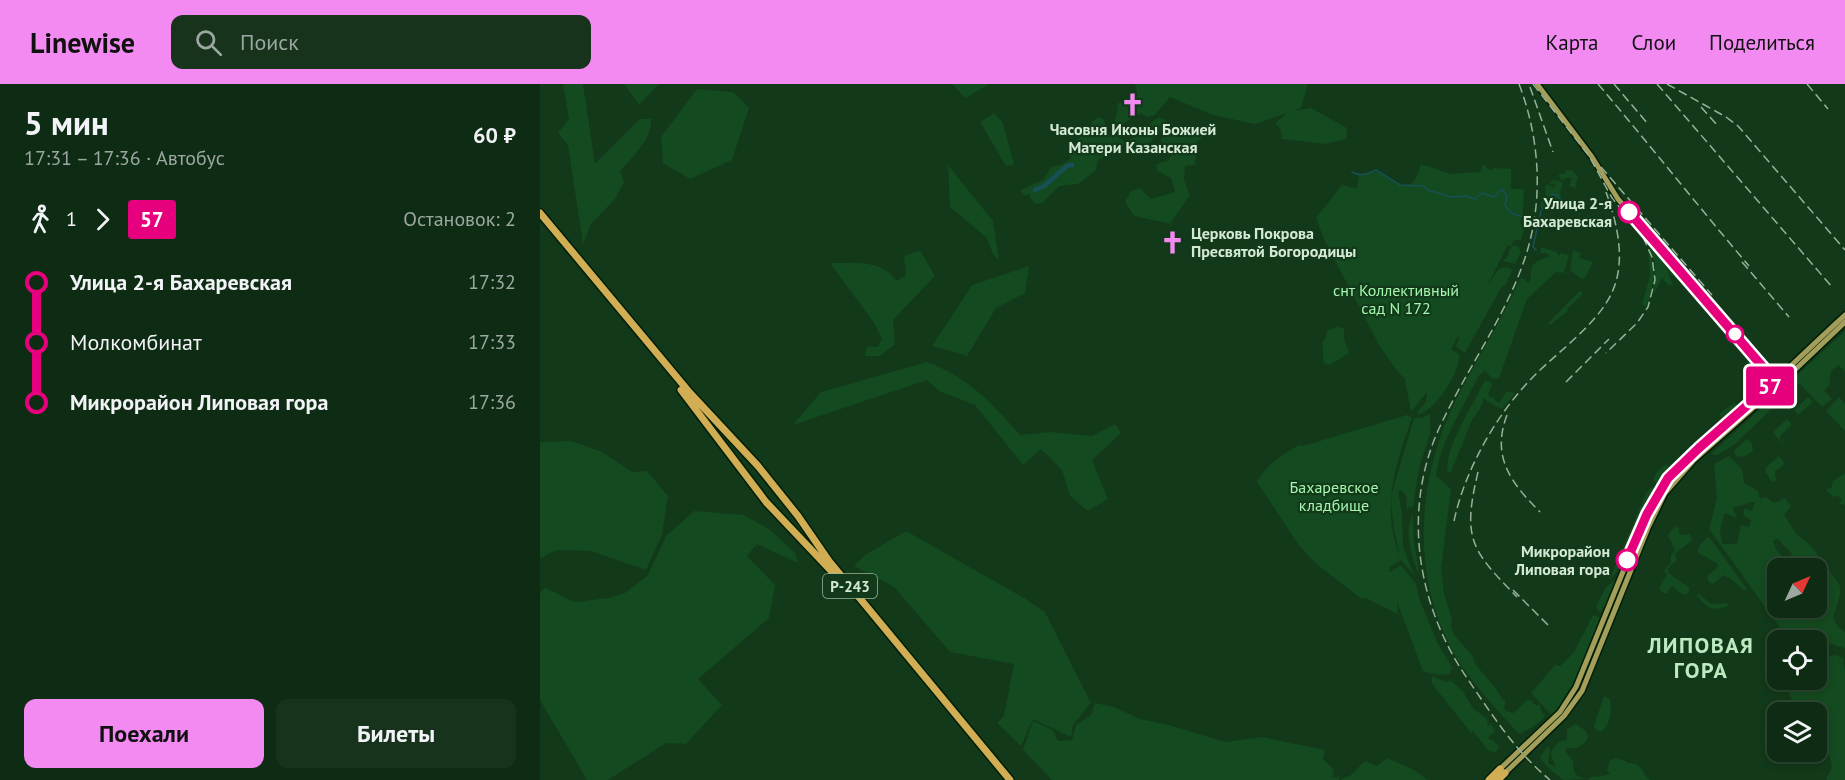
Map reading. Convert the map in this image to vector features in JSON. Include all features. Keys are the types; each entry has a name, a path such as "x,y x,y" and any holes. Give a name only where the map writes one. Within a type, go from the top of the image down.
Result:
{"highway":[{"name":"Р-243","path":"540,213 682,387"},
{"name":"Р-243","path":"540,219 688,394 758,466 798,516 829,561 1010,780"},
{"name":"Р-243","path":"688,394 766,502 829,569 1005,780"},
{"path":"1489,780 1503,771"},
{"path":"1498,780 1503,771"}],"main road":[{"path":"1537,84 1592,157 1618,199 1777,383"},
{"path":"1777,383 1845,315"},
{"path":"1503,771 1564,716 1582,691 1648,528 1665,493 1693,460 1845,322"}],"green space":[{"path":"563,84 583,84 595,164 640,119 651,119 649,134 645,141 620,171 624,182 615,199 591,224 583,244 568,145 558,133 569,119"},
{"path":"624,84 659,84 639,105"},
{"path":"952,84 987,84 988,85 965,98"},
{"path":"1135,84 1308,84 1301,108 1292,111 1311,108 1347,128 1346,139 1325,144 1282,139 1281,130 1275,123 1287,113 1255,124 1213,115 1170,97 1155,115 1147,117 1142,114 1136,115 1115,130 1112,126 1117,114 1118,103 1131,101 1137,94"},
{"path":"697,89 733,92 749,108 732,160 690,179 663,163 661,137"},
{"path":"994,113 1003,123 1014,165 1006,166 980,122"},
{"path":"1099,117 1104,120 1109,135 1118,136 1123,141 1140,135 1159,117 1167,121 1164,131 1156,134 1150,143 1145,146 1126,144 1098,160 1096,170 1078,184 1059,186 1042,203 1035,204 1030,194 1024,196 1020,190 1043,180 1051,167 1063,164 1071,158 1067,153 1078,139 1088,134 1092,121"},
{"path":"1200,134 1202,138 1197,142 1195,165 1185,166 1184,180 1190,195 1170,224 1134,216 1125,202 1131,191 1140,188 1151,199 1175,192 1171,178 1157,171 1156,165 1168,161 1172,154 1160,140 1163,137"},
{"name":"снт Коллективный сад N 172","path":"1421,164 1450,174 1480,172 1483,164 1492,170 1494,168 1511,169 1511,189 1524,189 1523,215 1520,222 1524,230 1521,240 1514,240 1511,246 1507,246 1487,287 1498,270 1505,267 1510,268 1512,271 1505,286 1502,286 1465,353 1455,346 1459,340 1458,336 1451,349 1459,354 1459,361 1452,380 1432,406 1418,415 1417,412 1426,402 1427,392 1411,412 1405,379 1379,345 1325,241 1316,218 1342,185 1357,189 1359,175 1379,172 1398,184 1408,186 1417,175"},
{"path":"948,165 993,221 999,260 993,254 987,238 950,207"},
{"path":"1567,170 1573,171 1578,177 1576,188 1569,186 1572,179 1570,177 1562,180 1558,176"},
{"path":"1553,180 1561,181 1563,185 1560,192 1561,197 1566,202 1558,206 1551,203 1544,210 1540,207 1542,200 1546,197 1545,186 1547,184 1555,188 1555,183 1552,185 1550,183"},
{"path":"1634,221 1683,280 1678,280 1671,275 1663,259 1673,285 1668,285 1662,278 1654,294 1655,263 1647,239 1654,246"},
{"path":"1513,245 1519,247 1521,252 1515,264 1503,261 1509,255"},
{"path":"1540,247 1557,252 1558,256 1561,253 1569,255 1564,273 1556,272 1527,299 1499,378 1493,379 1485,371 1478,377 1447,438 1436,476 1451,489 1441,568 1444,593 1454,635 1472,655 1476,665 1502,699 1506,701 1504,706 1506,711 1514,713 1527,700 1540,705 1542,713 1546,714 1537,724 1519,734 1472,680 1449,644 1437,615 1429,585 1424,554 1424,523 1433,461 1455,402 1521,277 1529,283 1533,265 1550,256 1541,253"},
{"path":"1648,249 1653,263 1653,278 1646,307 1642,304 1650,276"},
{"path":"920,250 935,276 893,320 895,344 880,356 865,356 867,346 878,347 882,339 874,323 830,263 858,263 875,266 891,274 897,281 906,275 904,256"},
{"path":"1573,250 1581,253 1579,258 1593,262 1585,278 1581,279 1570,270"},
{"path":"1029,266 1025,293 996,308 967,356 932,346 972,285"},
{"path":"1580,291 1583,294 1567,309 1568,311 1550,325 1548,323"},
{"path":"1338,326 1344,329 1344,338 1349,353 1330,365 1324,363 1322,342 1326,338 1327,331"},
{"path":"1845,331 1845,371 1838,365 1831,371 1829,386 1824,390 1832,399 1822,407 1799,383 1735,444 1717,455 1711,454"},
{"path":"927,362 967,383 1020,435 1050,432 1092,436 1115,424 1121,433 1092,460 1108,499 1088,511 1070,496 1062,470 1041,449 1023,465 975,405 939,391 927,380 793,425 821,392"},
{"path":"1485,380 1493,383 1488,394 1491,398 1494,396 1499,403 1507,391 1515,393 1502,409 1484,398 1472,420 1451,472 1448,472 1447,463 1455,439"},
{"path":"1808,397 1813,402 1798,415 1794,410"},
{"path":"1839,397 1845,403 1845,431 1826,411"},
{"path":"1734,403 1737,409 1727,420 1722,420 1726,415 1721,419 1720,413"},
{"name":"Бахаревское кладбище","path":"1430,414 1430,434 1419,468 1413,507 1406,508 1405,494 1401,490 1398,492 1402,513 1403,547 1414,575 1401,560 1390,567 1389,571 1401,565 1416,584 1420,601 1438,644 1452,667 1450,674 1437,675 1423,671 1397,602 1398,614 1365,598 1362,599 1315,563 1298,544 1257,482 1270,465 1299,445 1303,446 1407,415 1412,418 1396,469 1391,502 1414,418","holes":["1391,503 1400,556 1391,521"]},
{"path":"1787,419 1791,426 1779,437 1785,446 1774,431"},
{"path":"1747,439 1752,444 1753,451 1738,457 1734,453 1735,450"},
{"path":"572,441 602,452 632,472 647,471 668,496 662,535 646,570 591,551 557,550 540,558 540,442"},
{"path":"1729,456 1742,469 1744,483 1758,491 1760,499 1766,497 1774,503 1785,498 1791,506 1784,515 1796,533 1813,548 1820,558 1789,558 1792,554 1778,539 1773,540 1778,552 1786,558 1767,558 1767,609 1709,529 1717,498 1714,464","holes":["1751,502 1755,503 1751,511 1745,508 1743,516 1751,520 1749,527 1741,525 1737,544 1722,544 1720,529 1725,513 1737,518 1733,508"]},
{"path":"1779,456 1785,464 1775,471 1776,481 1772,482 1765,472 1766,467"},
{"path":"1664,465 1672,470 1661,483 1657,484 1653,480"},
{"path":"1845,473 1845,505 1839,503 1842,500 1837,495 1834,497 1827,491 1828,488 1831,489 1833,481"},
{"path":"1651,487 1654,488 1655,493 1617,572 1609,580 1646,494"},
{"path":"694,511 743,515 769,529 795,553 798,563 757,544 747,556 775,585 769,618 698,679 722,705 686,744 666,743 608,780 587,780 540,700 540,593 545,588 575,602 608,598 625,593 648,575 666,536"},
{"path":"1413,515 1414,542 1419,571 1417,571 1409,543 1410,521"},
{"path":"1678,526 1680,535 1690,534 1693,540 1675,553 1677,560 1667,569 1671,575 1690,589 1686,595 1672,586 1667,593 1663,593 1659,588 1667,574 1664,571 1671,562 1671,555 1675,550 1668,536 1671,530"},
{"path":"906,531 1045,612 1091,703 1073,725 1071,737 1033,719 1021,746 997,723 1004,716 1014,664 950,652 894,587 854,566 865,555"},
{"path":"1707,537 1747,589 1744,591 1724,575 1713,584 1709,582 1707,576 1716,569 1718,564 1697,552"},
{"path":"1827,568 1840,586 1840,595 1833,618 1838,627 1845,632 1845,648 1827,643 1827,630 1782,630 1773,618 1827,618"},
{"path":"1619,577 1606,609 1603,607 1601,612 1598,611 1596,607 1606,587"},
{"path":"1698,593 1711,604 1726,603 1729,605 1720,609 1711,608 1700,600"},
{"path":"1593,615 1599,617 1599,625 1577,679 1553,717 1531,693 1555,665 1560,666 1574,652"},
{"path":"1830,656 1843,658 1845,671 1845,780 1827,780 1826,778 1832,766 1827,752 1827,702 1794,702 1786,690 1827,690 1827,664"},
{"path":"1432,676 1447,682 1450,680 1462,690 1473,708 1487,719 1488,726 1491,724 1495,731 1488,738 1499,747 1495,753 1488,750 1473,731 1471,733 1436,689 1432,683"},
{"path":"1604,696 1610,699 1611,713 1607,725 1601,732 1594,726"},
{"path":"1095,703 1114,707 1140,719 1225,742 1262,737 1325,750 1323,759 1334,770 1332,778 1340,776 1339,780 1052,780 1023,750 1033,721 1053,730 1058,741 1072,740 1076,725 1091,715"},
{"path":"1576,724 1586,731 1588,737 1577,748 1566,748 1566,752 1573,761 1574,772 1585,779 1563,780 1540,757 1548,746 1550,750 1548,763 1556,767 1550,753 1558,742 1567,740 1567,729"},
{"path":"1387,758 1416,771 1427,780 1340,780 1347,776 1348,778 1365,761 1377,766"},
{"path":"1615,758 1636,764 1650,780 1588,780 1591,777 1610,774 1607,770 1610,761"}],"waterway":[{"path":"1035,190 1044,186 1067,166 1072,165"},
{"path":"1352,172 1361,175 1376,170 1400,185 1424,186 1428,190 1451,197 1466,196 1475,199 1482,193 1494,197 1502,189 1507,196 1505,205 1511,213 1522,217 1526,226"},
{"path":"1542,209 1552,194 1557,195 1562,202 1567,202"},
{"path":"1536,250 1533,247 1541,211"}],"railway":[{"path":"1519,84 1531,126 1537,170 1537,192 1531,236 1508,300 1453,400 1430,452 1422,485 1418,519 1425,585 1435,617 1449,649 1505,732 1550,780"},
{"path":"1533,84 1589,156 1612,198 1642,235 1652,257 1655,280 1648,307 1637,323 1606,353"},
{"path":"1598,84 1749,266"},
{"path":"1614,84 1648,124"},
{"path":"1657,84 1832,287"},
{"path":"1667,84 1738,126 1845,250"},
{"path":"1807,84 1828,109"},
{"path":"1530,87 1553,152"},
{"path":"1701,107 1717,125"},
{"path":"1601,167 1712,295"},
{"path":"1454,521 1466,481 1496,423 1536,374 1579,335 1599,313 1613,290 1619,266 1619,241 1606,192"},
{"path":"1742,262 1789,317"},
{"path":"1566,382 1609,339"},
{"path":"1507,415 1501,444 1503,457 1520,491 1540,512"},
{"path":"1478,472 1471,513 1474,542 1489,567 1517,597"},
{"path":"1513,590 1551,628"}],"bus line":[{"name":"57","path":"1627,560 1647,514 1668,478 1775,381 1629,212"}],"place":[{"name":"Часовня Иконы Божией Матери Казанская","path":"1133,104"},
{"name":"Улица 2-я Бахаревская","path":"1629,212"},
{"name":"Церковь Покрова Пресвятой Богородицы","path":"1173,242"},
{"name":"Микрорайон Липовая гора","path":"1627,560"}],"district":[{"name":"ЛИПОВАЯ ГОРА","path":"1701,658"}]}
